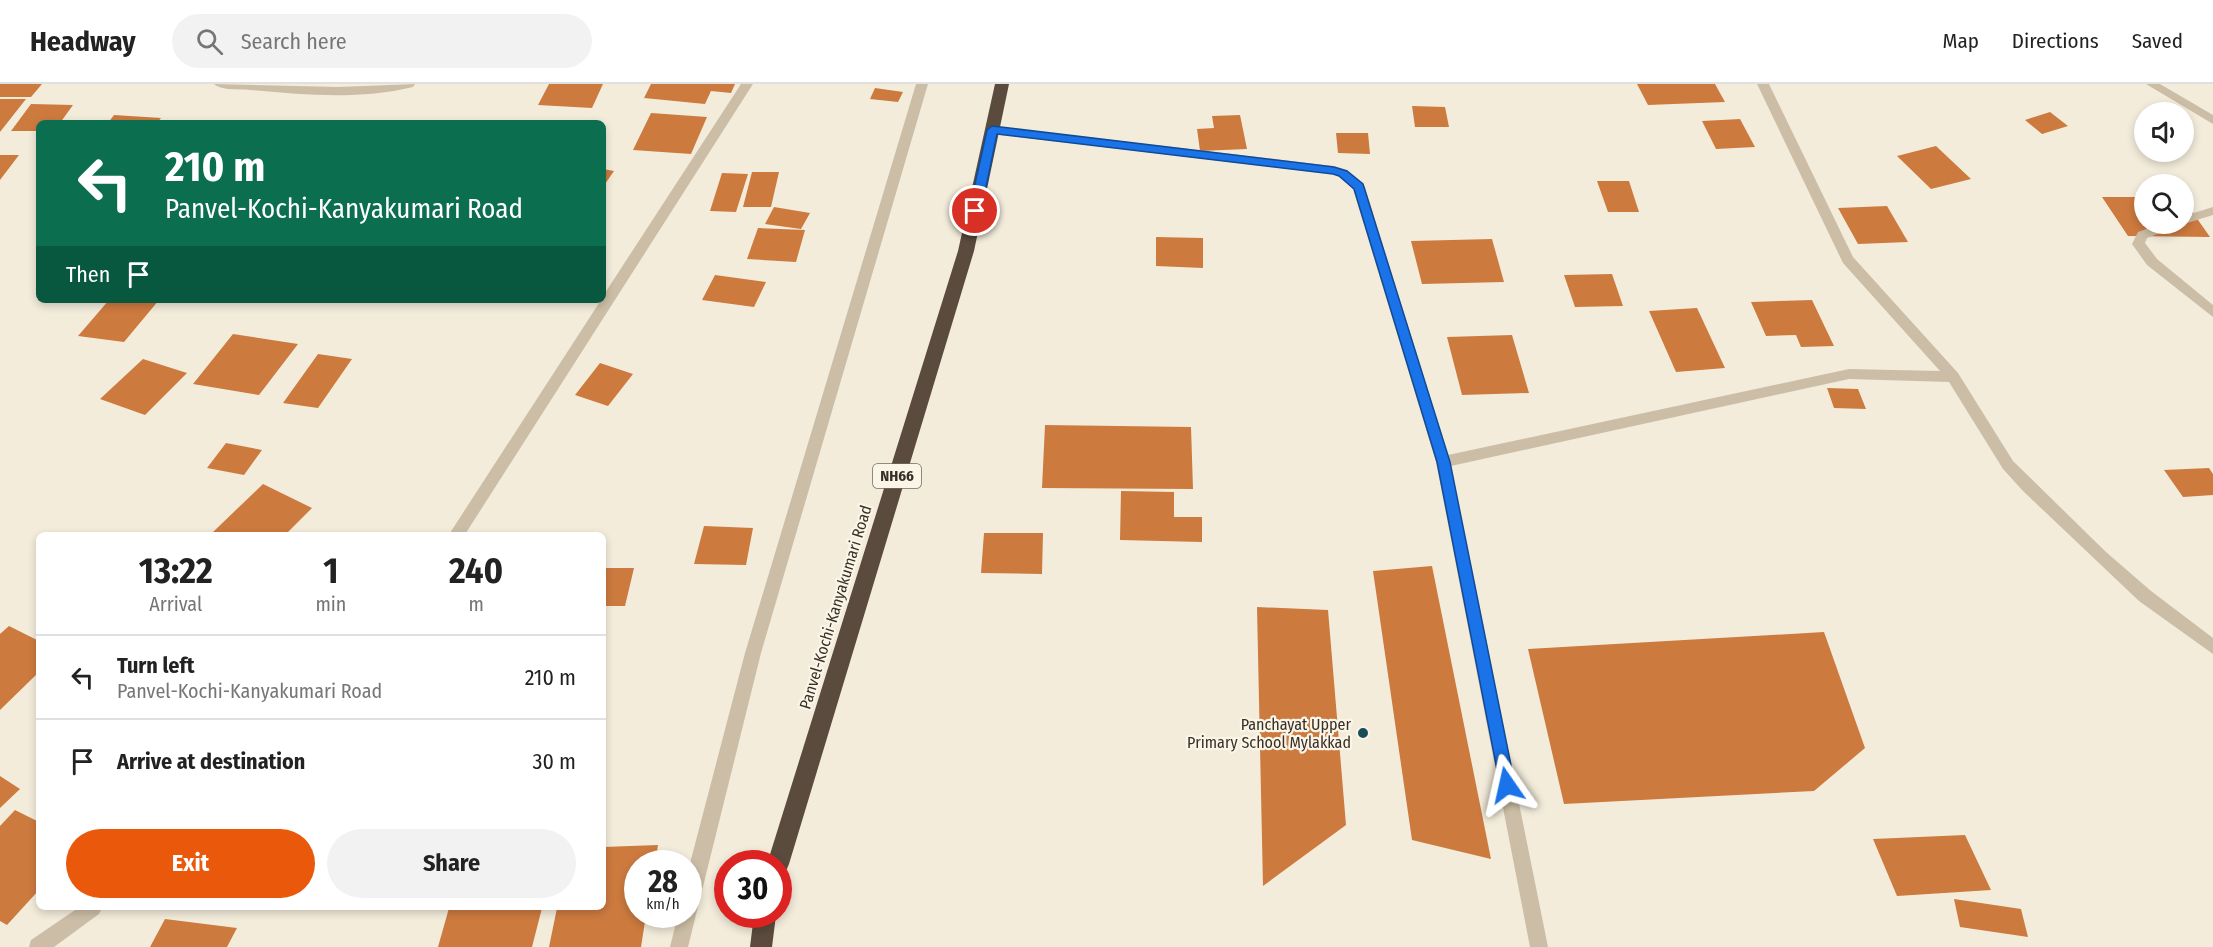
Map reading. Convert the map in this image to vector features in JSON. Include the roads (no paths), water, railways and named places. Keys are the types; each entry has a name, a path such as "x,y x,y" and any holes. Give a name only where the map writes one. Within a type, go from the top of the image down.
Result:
{"highway":[{"name":"Panvel-Kochi-Kanyakumari Road","path":"782,850 966,252 1002,84"},
{"path":"761,947 763,928"}],"street":[{"path":"220,84 295,90 388,89 409,84"},
{"path":"606,302 747,84"},
{"path":"702,853 753,653 922,84"},
{"path":"1763,84 1848,260 1953,377 2008,465 2101,557 2145,596 2213,647"},
{"path":"2152,84 2213,120"},
{"path":"992,130 1334,170 1343,173 1359,187 1443,462 1539,947"},
{"path":"2194,217 2213,211"},
{"path":"2145,234 2138,244 2152,262 2213,312"},
{"path":"458,532 606,303"},
{"path":"1443,462 1849,374 1953,377"},
{"path":"38,947 90,910"},
{"path":"679,947 684,928"}],"place":[{"name":"Panchayat Upper Primary School Mylakkad","path":"1363,733"}]}
